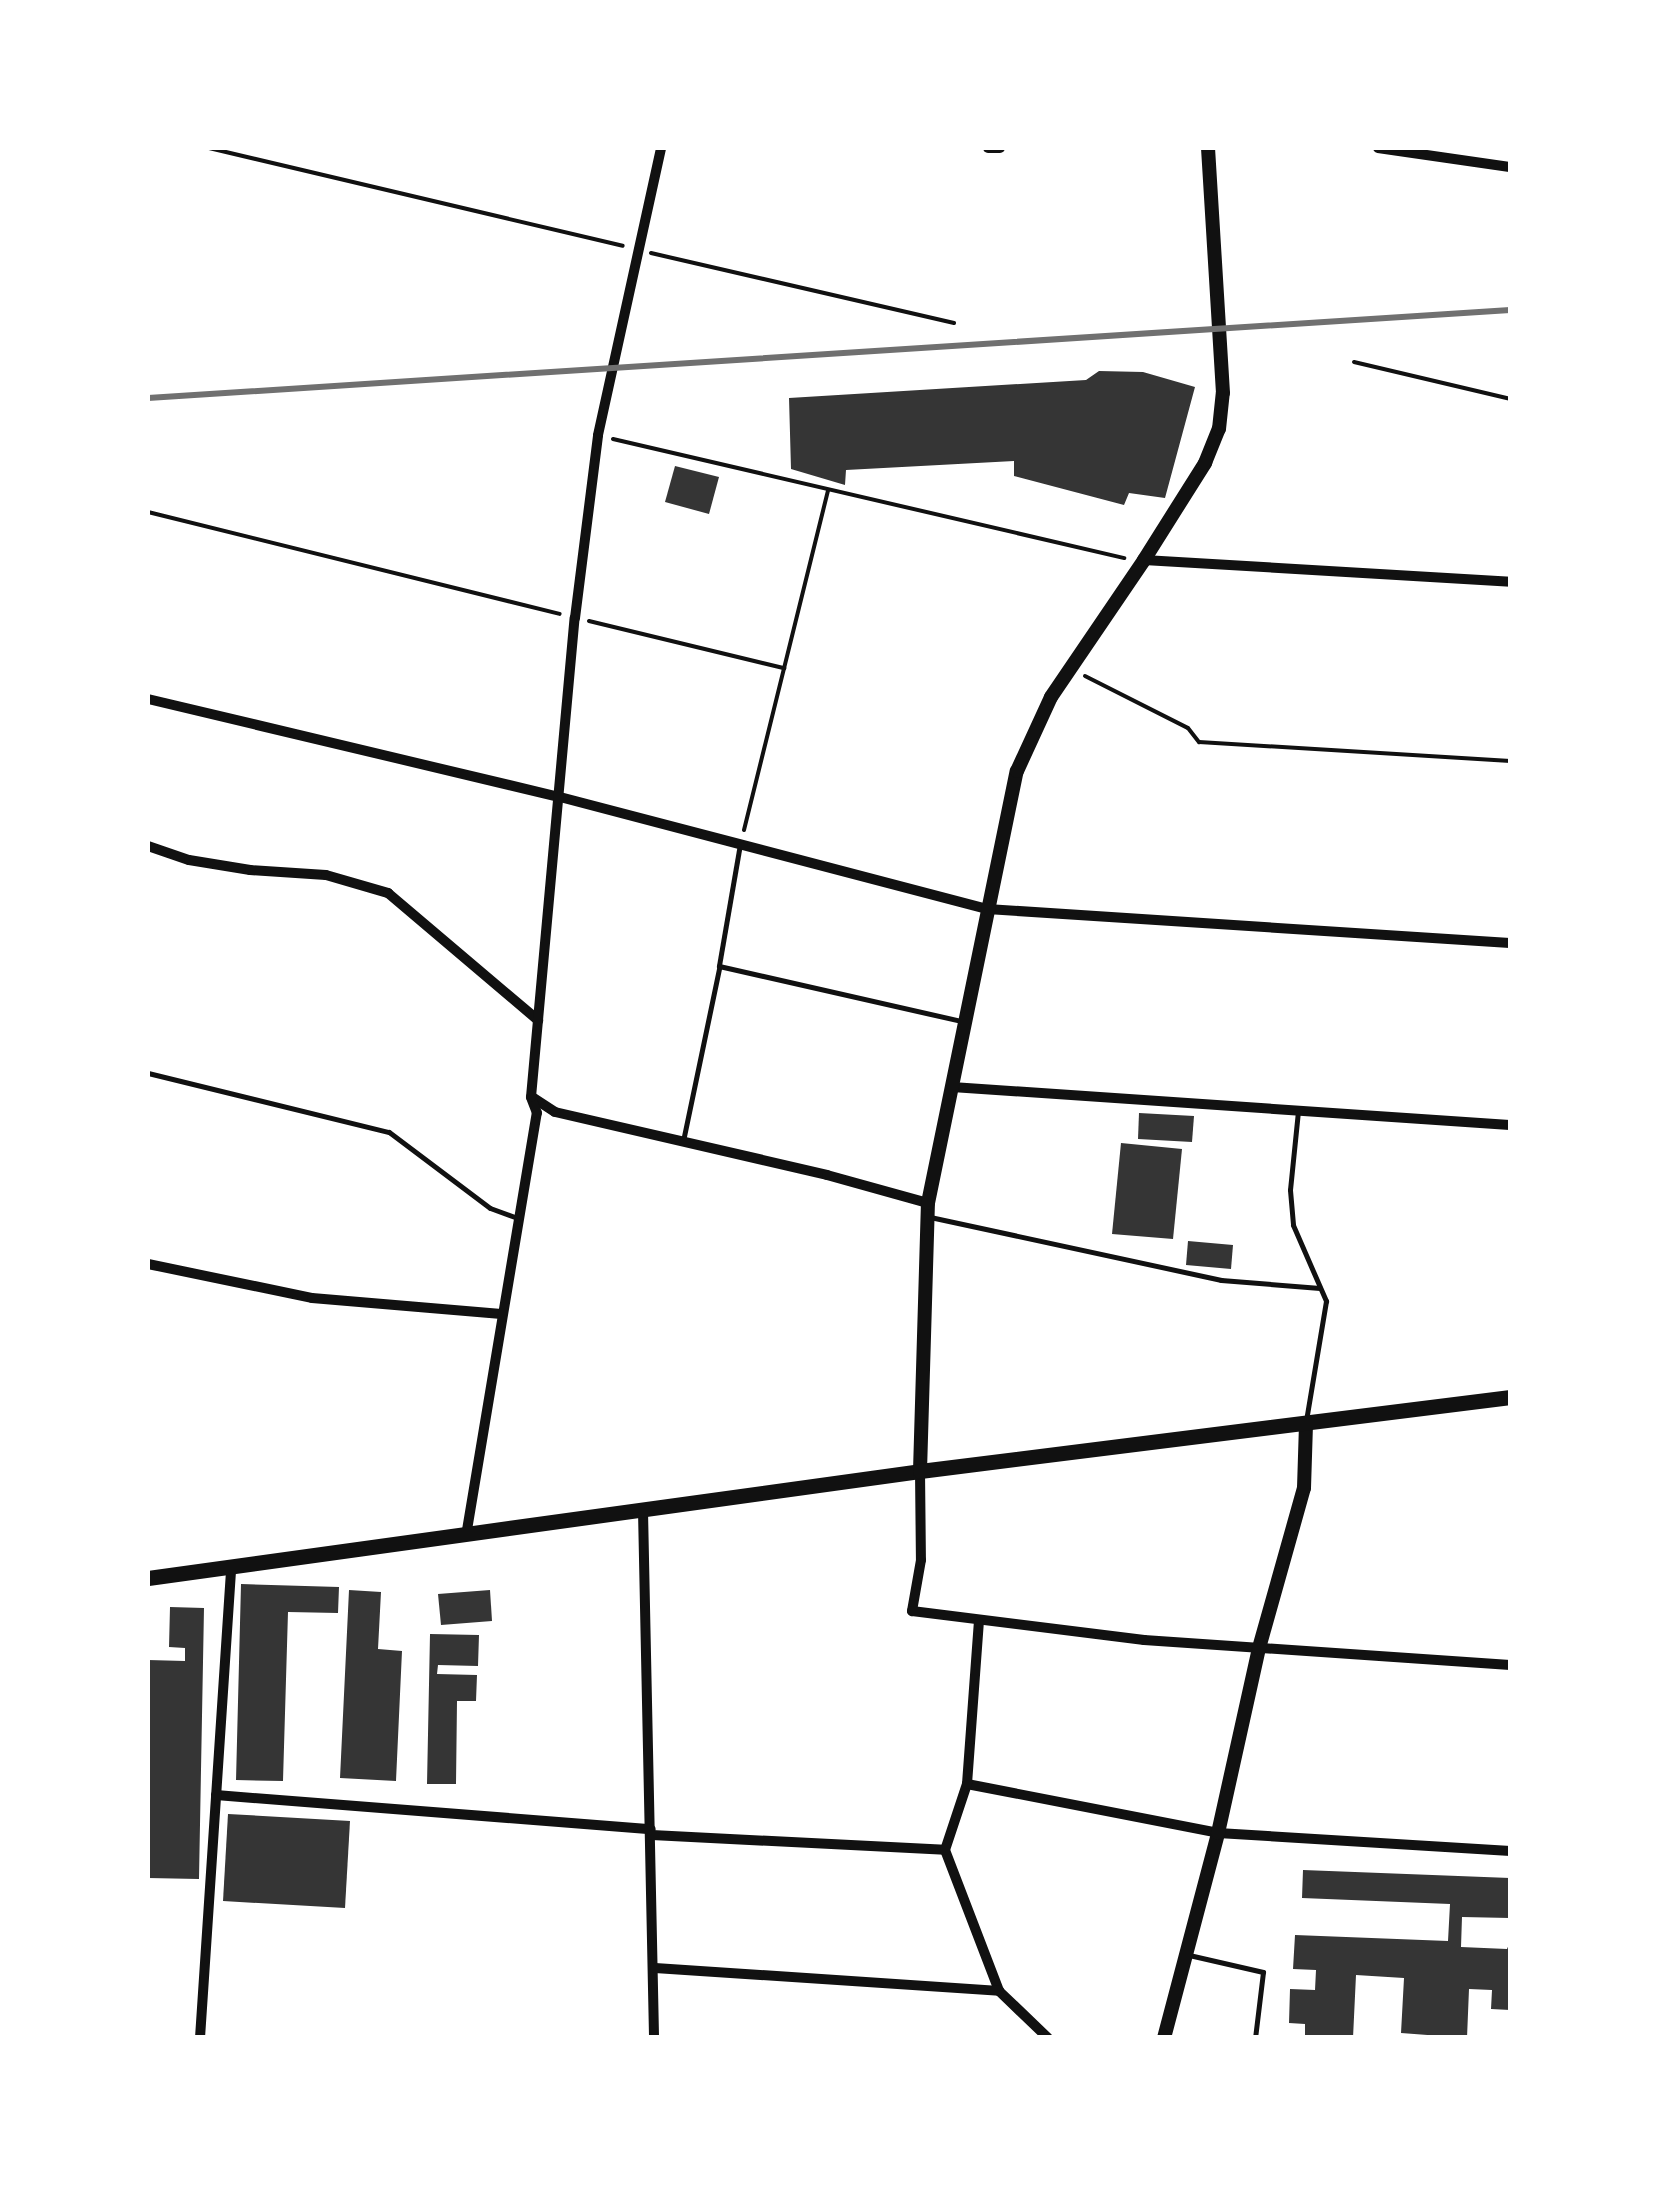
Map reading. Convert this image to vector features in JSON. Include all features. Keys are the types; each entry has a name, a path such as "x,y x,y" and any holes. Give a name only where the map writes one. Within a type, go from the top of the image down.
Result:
{"main road":[{"path":"920,1471 927,1210 1016,771 1051,697 1144,560 1204,463 1219,429 1223,392 1208,148"},
{"path":"148,1578 920,1471 1510,1397"},
{"path":"1164,2038 1218,1833 1259,1648 1304,1488 1306,1424"}],"street":[{"path":"466,1536 537,1114 531,1097 575,618 598,435 660,148"},
{"path":"988,148 1000,148"},
{"path":"1378,148 1510,167"},
{"path":"1144,560 1510,582"},
{"path":"148,699 560,797 987,909 1510,943"},
{"path":"148,846 189,860 250,870 326,875 388,893 538,1020"},
{"path":"952,1086 1510,1125"},
{"path":"531,1097 554,1112 683,1141 927,1210"},
{"path":"148,1264 312,1298 501,1314"},
{"path":"920,1471 920,1560 912,1611 979,1622 1259,1648 1510,1664"},
{"path":"643,1512 654,2038"},
{"path":"200,2038 231,1567"},
{"path":"979,1622 967,1784 945,1850 999,1991 1048,2038"},
{"path":"967,1784 1218,1833 1510,1851"},
{"path":"216,1795 652,1832 945,1850"},
{"path":"655,1968 999,1991"}],"lane":[{"path":"683,1141 740,844"},
{"path":"719,966 965,1021"},
{"path":"148,1073 389,1132 490,1208 518,1218"},
{"path":"1298,1110 1290,1190 1293,1225 1326,1300 1306,1424"},
{"path":"927,1210 1221,1280 1320,1288"},
{"path":"1186,1954 1263,1972 1255,2038"}],"path":[{"path":"209,148 954,323"},
{"path":"1354,362 1510,398"},
{"path":"598,435 1100,555 1144,560"},
{"path":"740,844 828,490"},
{"path":"148,512 784,668"},
{"path":"1070,669 1188,728 1198,742 1510,760"}],"building":[{"path":"1099,371 1143,372 1195,387 1165,498 1129,493 1124,505 1014,476 1014,461 846,470 845,485 791,469 789,398 1086,380"},
{"path":"675,466 719,477 709,514 665,502"},
{"path":"1139,1113 1194,1116 1192,1142 1138,1139"},
{"path":"1121,1143 1182,1149 1173,1239 1112,1234"},
{"path":"1188,1241 1233,1245 1231,1269 1186,1265"},
{"path":"241,1584 339,1587 338,1613 288,1612 283,1781 236,1780"},
{"path":"349,1590 381,1592 378,1649 402,1651 396,1781 340,1778"},
{"path":"490,1590 492,1621 441,1625 438,1594"},
{"path":"170,1607 204,1608 199,1879 148,1878 148,1660 185,1661 185,1648 169,1647"},
{"path":"430,1634 479,1635 478,1666 438,1665 437,1674 477,1675 476,1701 457,1701 456,1784 427,1784"},
{"path":"228,1814 350,1821 345,1908 223,1901"},
{"path":"1303,1870 1510,1878 1510,1918 1462,1917 1461,1947 1507,1949 1510,1942 1510,2010 1491,2009 1492,1990 1469,1989 1467,2038 1401,2033 1404,1978 1356,1975 1353,2038 1305,2038 1305,2024 1289,2023 1290,1989 1315,1990 1316,1970 1293,1969 1295,1935 1448,1941 1450,1904 1302,1898"}],"railway":[{"path":"148,398 1510,310"}]}
